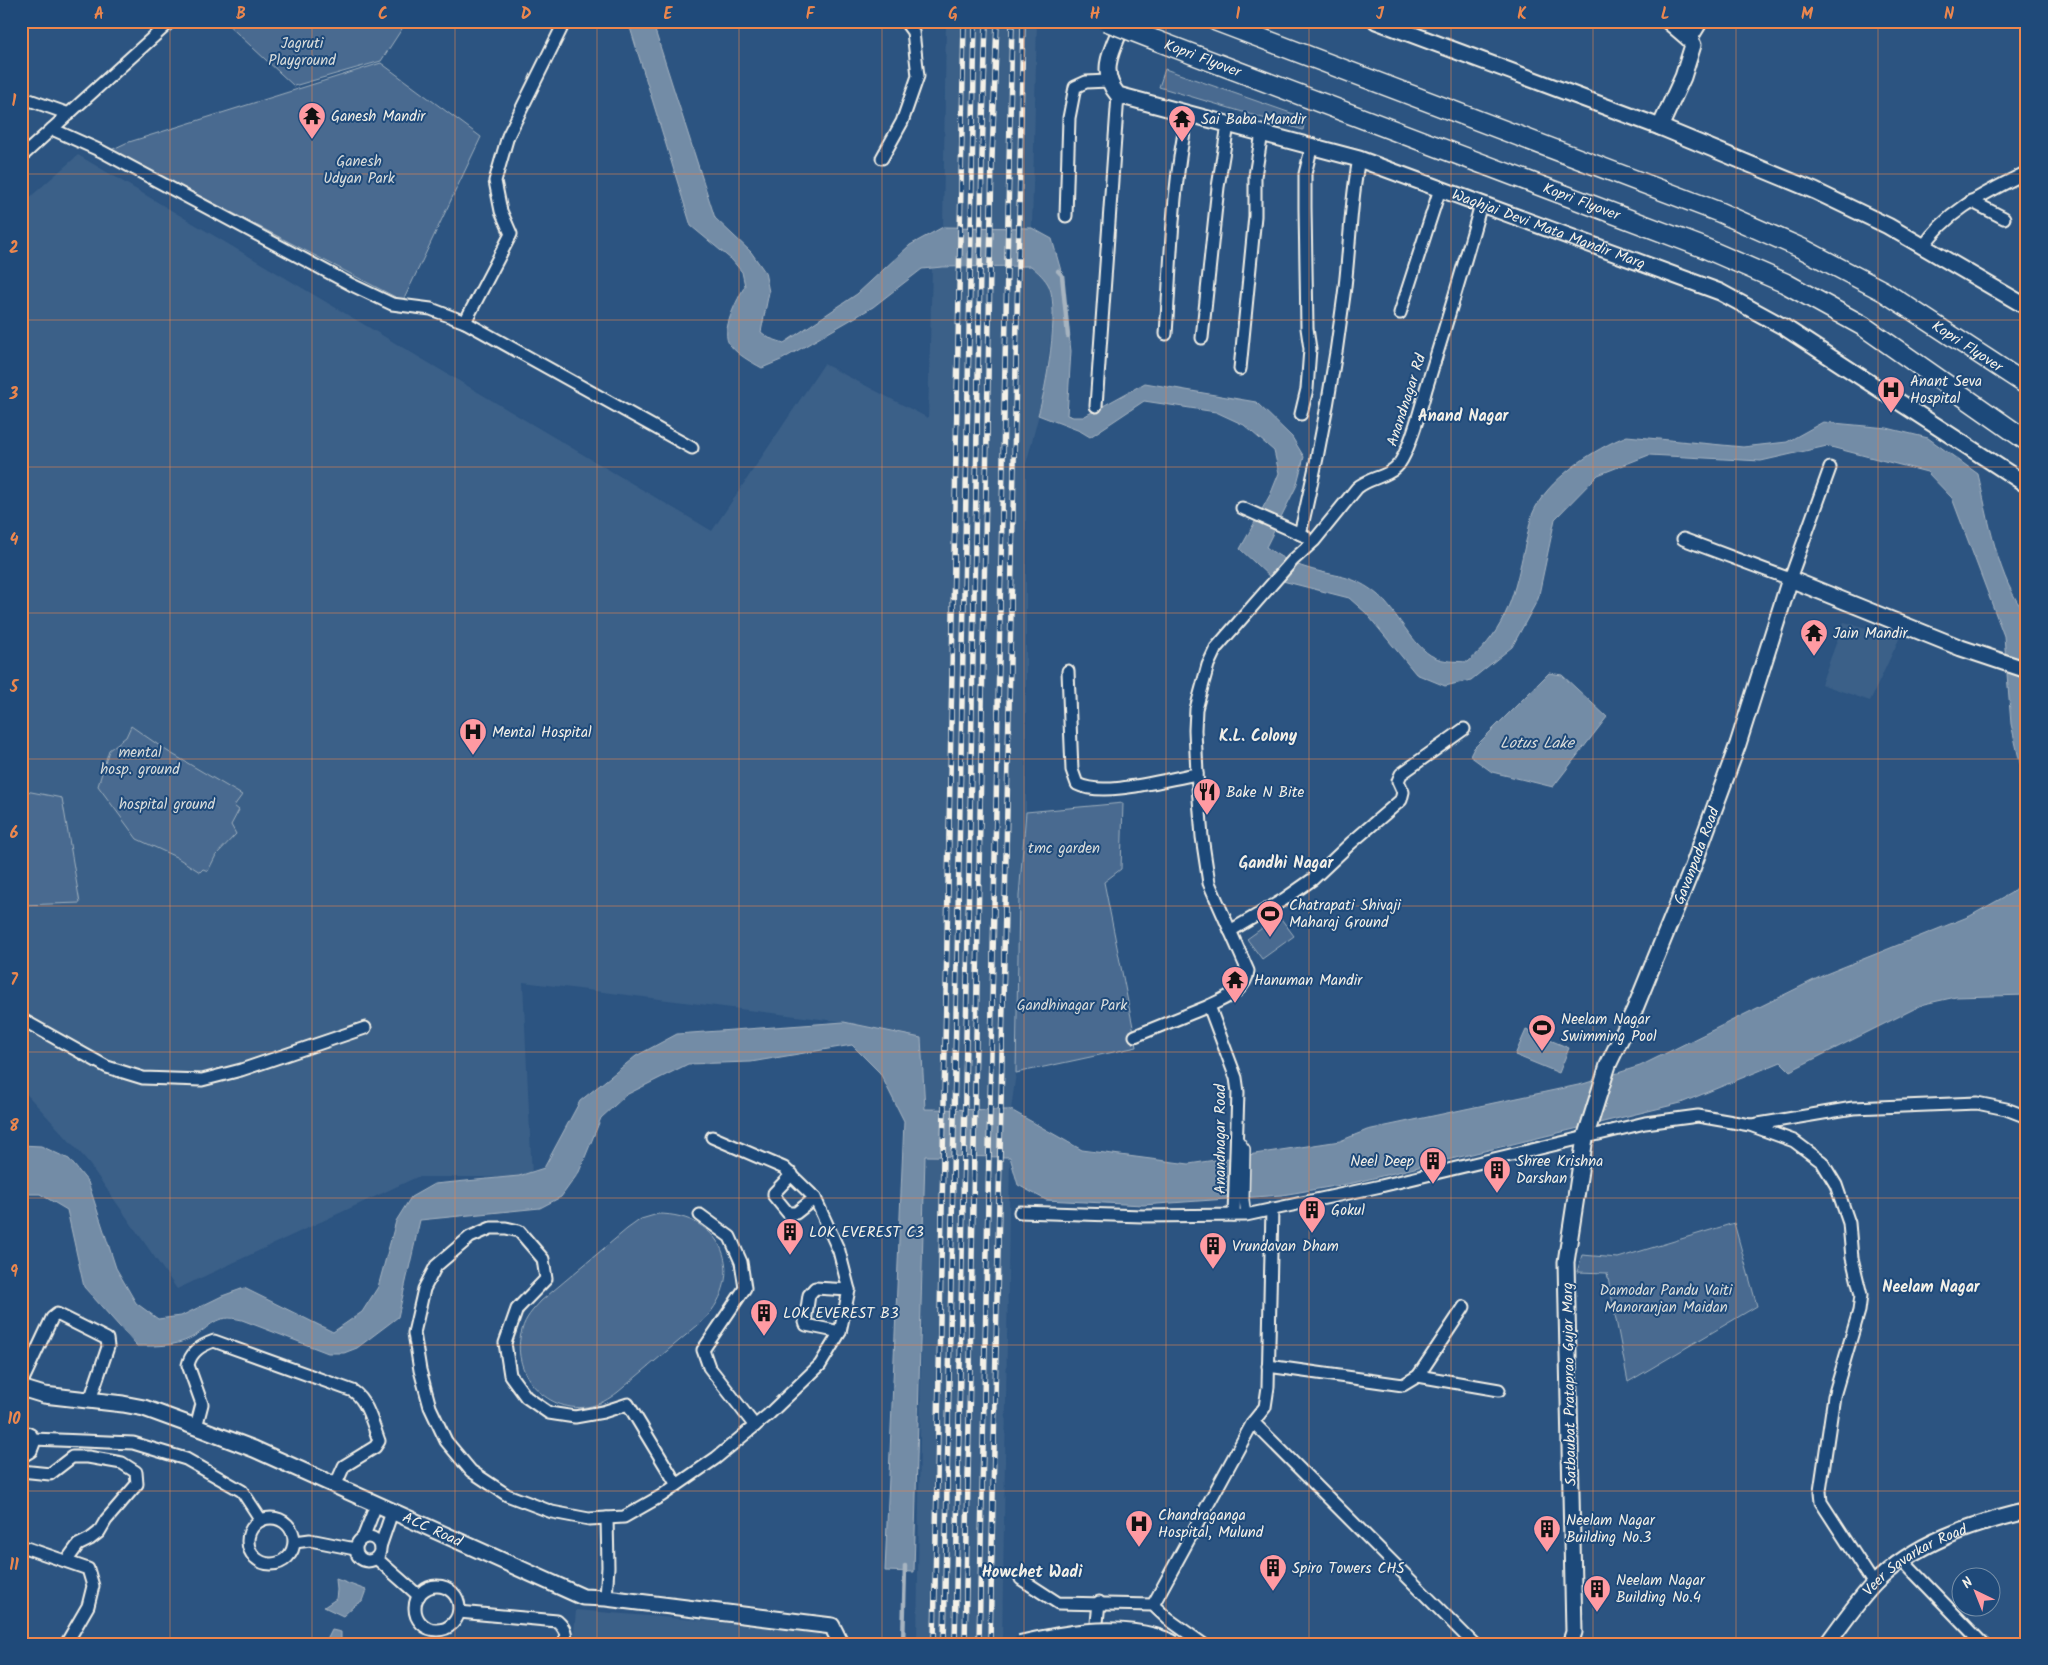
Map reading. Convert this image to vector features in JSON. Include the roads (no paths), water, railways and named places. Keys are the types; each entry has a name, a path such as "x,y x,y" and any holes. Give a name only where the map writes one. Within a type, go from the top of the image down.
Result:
{"highway":[{"name":"Kopri Flyover","path":"1106,21 1702,247 1785,283 1863,326 2027,441"},
{"name":"Kopri Flyover","path":"1216,21 1719,212 1803,249 1882,291 2027,385"}],"main road":[{"path":"1020,1644 1064,1635 1104,1631 1134,1632 1173,1644"}],"street":[{"path":"21,157 171,21"},
{"path":"466,322 511,234 501,211 495,181 508,136 565,21"},
{"path":"882,158 902,122 918,76 913,32 905,21"},
{"path":"1096,406 1118,95 1108,81 1108,62 1124,21"},
{"path":"1376,21 1660,127 1815,191 1888,226 2027,307"},
{"path":"1660,127 1691,56 1693,45 1689,39 1668,21"},
{"path":"1689,39 1703,23"},
{"path":"1066,216 1069,118 1076,87 1086,82 1108,81"},
{"name":"Waghjai Devi Mata Mandir Marg","path":"1118,95 1359,159 1720,292 1784,327 2021,481"},
{"path":"21,97 69,114"},
{"path":"1166,334 1178,172 1188,113"},
{"path":"1202,338 1218,186 1228,125"},
{"path":"52,128 101,151 392,304 431,309 466,322 692,448"},
{"path":"1240,368 1255,216 1255,176 1262,133"},
{"path":"1301,414 1307,389 1310,349 1307,328 1305,174 1312,145"},
{"path":"1300,534 1329,395 1342,315 1354,182 1359,159"},
{"path":"1924,247 1933,232 1971,201 2022,174 2027,184"},
{"path":"1400,313 1440,189"},
{"path":"1971,201 2004,218"},
{"name":"Anandnagar Rd","path":"1197,774 1196,709 1208,665 1216,648 1229,631 1274,584 1293,560 1314,541 1343,503 1361,484 1381,477 1401,462 1419,412 1465,263 1481,204"},
{"path":"1790,579 1830,468"},
{"path":"1242,508 1314,541"},
{"path":"1683,539 1790,579 1961,648 2027,670"},
{"name":"Gavanpada Road","path":"1586,1132 1608,1064 1634,1011 1680,902 1738,744 1790,579"},
{"path":"1068,671 1072,770 1077,784 1084,788 1095,790 1197,774 1202,837 1209,883 1248,971 1247,980 1242,987 1209,1006 1135,1036"},
{"path":"1230,931 1283,900 1313,878 1401,800 1404,792 1398,781 1401,774 1464,729"},
{"name":"Anandnagar Road","path":"1209,1006 1236,1078 1238,1092 1236,1144 1240,1215"},
{"path":"21,1019 107,1067 143,1078 202,1080 241,1070 366,1028"},
{"path":"1750,1125 1853,1108 1977,1103 2006,1109 2027,1117"},
{"path":"1020,1212 1142,1216 1240,1215 1272,1209 1586,1132 1698,1116 1750,1125 1794,1141 1822,1162 1836,1185 1849,1224 1852,1258 1862,1295 1834,1396 1820,1491 1821,1502 1874,1584"},
{"name":"Satbaubat Prataprao Gujar Marg","path":"1570,1644 1574,1632 1566,1262 1586,1132"},
{"path":"677,1485 628,1404 603,1412 575,1417 549,1413 526,1397 510,1375 505,1343 517,1309 546,1279 544,1259 518,1231 506,1228 491,1228 470,1237 436,1266 424,1289 414,1333 420,1370 430,1407 446,1441 471,1471 507,1495 552,1512 589,1519 624,1517 677,1485 716,1458 755,1426 820,1365 840,1332 849,1290 839,1251 815,1198 784,1168 712,1137"},
{"path":"792,1174 774,1193 774,1196 788,1213 796,1213 815,1198"},
{"path":"1153,1605 1253,1422 1265,1407 1268,1366 1272,1209"},
{"path":"700,1215 730,1237 741,1262 745,1288 703,1350 709,1367 755,1426"},
{"path":"840,1332 806,1325 804,1322 809,1295 815,1288 849,1290"},
{"path":"1268,1366 1403,1385 1418,1376 1464,1307"},
{"path":"21,1384 52,1318 57,1314 107,1339 108,1347 90,1400"},
{"path":"196,1427 202,1404 188,1365 189,1358 205,1344 214,1341 353,1391 358,1394 362,1401 380,1441 375,1447 344,1466 336,1486"},
{"path":"1418,1376 1499,1390"},
{"name":"ACC Road","path":"21,1388 44,1395 144,1408 196,1427 254,1449 583,1597 606,1598 832,1626 841,1644"},
{"path":"1253,1422 1474,1644"},
{"path":"21,1430 28,1432 33,1439 31,1452 21,1456"},
{"path":"33,1439 133,1443 186,1459 242,1492 261,1520"},
{"path":"21,1471 50,1474 72,1457 88,1457 122,1463 136,1472 137,1484 106,1520 99,1532 78,1545 67,1560"},
{"path":"376,1505 362,1538 358,1541 355,1549 358,1557 364,1561 378,1553 392,1512"},
{"name":"Veer Savarkar Road","path":"1827,1644 1874,1584 1902,1560 1945,1536 1997,1518 2027,1511"},
{"path":"277,1518 290,1527 295,1542 293,1549 284,1560 270,1564 256,1559 249,1547 248,1539 250,1531 261,1520 277,1518"},
{"path":"606,1598 608,1568 607,1518"},
{"path":"362,1538 373,1538 378,1553 419,1596"},
{"path":"295,1542 310,1540 355,1549"},
{"path":"21,1546 67,1560 88,1569 93,1586 88,1606 66,1644"},
{"path":"1902,1560 1983,1644"},
{"path":"1021,1579 1058,1602 1153,1605 1168,1619 1203,1644"},
{"path":"432,1587 446,1588 457,1598 459,1612 457,1618 447,1628 433,1630 421,1624 415,1610 419,1596 432,1587"},
{"path":"1095,1644 1099,1602"},
{"path":"459,1612 557,1621 564,1627 566,1634 565,1644"}],"water":[{"path":"628,21 652,21 715,218 751,252 765,272 769,292 761,332 769,338 784,343 857,294 910,245 943,227 1032,228 1052,239 1061,271 1071,351 1067,415 1083,417 1145,383 1256,402 1292,437 1304,457 1296,487 1266,547 1296,564 1344,577 1369,588 1384,601 1419,645 1438,659 1468,662 1492,636 1501,623 1513,595 1531,518 1539,502 1559,478 1572,467 1614,441 1627,436 1743,447 1787,442 1823,422 1887,428 1928,438 1978,474 2001,567 2017,601 2027,615 2027,793 2011,724 2004,636 1952,498 1927,472 1827,446 1761,461 1649,455 1598,475 1555,519 1538,599 1512,647 1471,680 1445,686 1416,674 1366,613 1349,598 1271,578 1240,549 1271,493 1279,473 1274,451 1244,425 1216,412 1144,401 1090,437 1080,431 1038,415 1045,388 1051,350 1053,313 1049,286 1031,266 922,269 873,307 781,360 762,368 758,366 737,352 727,339 731,315 745,286 742,272 732,260 691,226"},
{"name":"Lotus Lake","path":"1549,673 1562,675 1607,717 1553,787 1492,772 1470,756 1474,748"},
{"path":"2027,876 2027,995 1956,997 1924,1004 1790,1071 1781,1062 1681,1103 1353,1183 1282,1195 1143,1205 1046,1200 1018,1185 1010,1157 925,1156 914,1572 885,1571 904,1121 880,1073 852,1045 751,1062 688,1064 626,1095 601,1118 579,1172 561,1197 540,1208 420,1220 398,1317 357,1348 344,1353 328,1353 233,1318 225,1318 214,1322 185,1341 164,1345 137,1346 84,1287 67,1210 40,1194 21,1194 21,1145 41,1146 69,1159 88,1182 116,1268 136,1303 158,1319 181,1316 222,1296 244,1288 333,1332 362,1312 378,1287 396,1221 411,1197 434,1184 519,1176 544,1168 580,1101 636,1056 677,1034 844,1022 921,1038 925,1109 1011,1110 1082,1150 1189,1164 1340,1141 1367,1130 1583,1084 1640,1066 1826,974 1970,916 2011,893"},
{"name":"Neelam Nagar Swimming Pool","path":"1526,1030 1569,1048 1559,1073 1515,1055"},
{"path":"336,1579 366,1590 362,1601 343,1616 324,1607 336,1599"},
{"path":"332,1630 341,1632 341,1644 325,1644"}],"waterway":[{"path":"1058,271 1062,275 1068,336"},
{"path":"903,1644 905,1566"}],"railway":[{"path":"934,1644 964,21"},
{"path":"944,1644 975,21"},
{"path":"955,1644 986,21"},
{"path":"965,1644 992,158 997,21"},
{"path":"979,1644 1012,21"},
{"path":"990,1644 1023,21"}],"place":[{"name":"Ganesh Mandir","path":"312,140"},
{"name":"Sai Baba Mandir","path":"1182,143"},
{"name":"Anant Seva Hospital","path":"1891,414"},
{"name":"Jain Mandir","path":"1814,657"},
{"name":"Mental Hospital","path":"473,756"},
{"name":"Bake N Bite","path":"1207,816"},
{"name":"Chatrapati Shivaji Maharaj Ground","path":"1270,938"},
{"name":"Hanuman Mandir","path":"1235,1004"},
{"name":"Neelam Nagar Swimming Pool","path":"1542,1052"},
{"name":"Neel Deep","path":"1433,1185"},
{"name":"Shree Krishna Darshan","path":"1497,1194"},
{"name":"Gokul","path":"1312,1234"},
{"name":"LOK EVEREST C3","path":"790,1256"},
{"name":"Vrundavan Dham","path":"1213,1270"},
{"name":"LOK EVEREST B3","path":"764,1337"},
{"name":"Chandraganga Hospital, Mulund","path":"1139,1548"},
{"name":"Neelam Nagar Building No.3","path":"1547,1553"},
{"name":"Spiro Towers CHS","path":"1273,1592"},
{"name":"Neelam Nagar Building No.4","path":"1597,1613"}],"district":[{"name":"Anand Nagar","path":"1463,415"},
{"name":"K.L. Colony","path":"1258,735"},
{"name":"Gandhi Nagar","path":"1286,862"},
{"name":"Neelam Nagar","path":"1931,1286"},
{"name":"Howchet Wadi","path":"1032,1571"}],"park label":[{"name":"Jagruti Playground","path":"302,52"},
{"name":"Ganesh Udyan Park","path":"359,170"},
{"name":"mental hosp. ground","path":"140,760"},
{"name":"hospital ground","path":"167,804"},
{"name":"tmc garden","path":"1064,848"},
{"name":"Gandhinagar Park","path":"1072,1005"},
{"name":"Damodar Pandu Vaiti Manoranjan Maidan","path":"1666,1298"}]}
